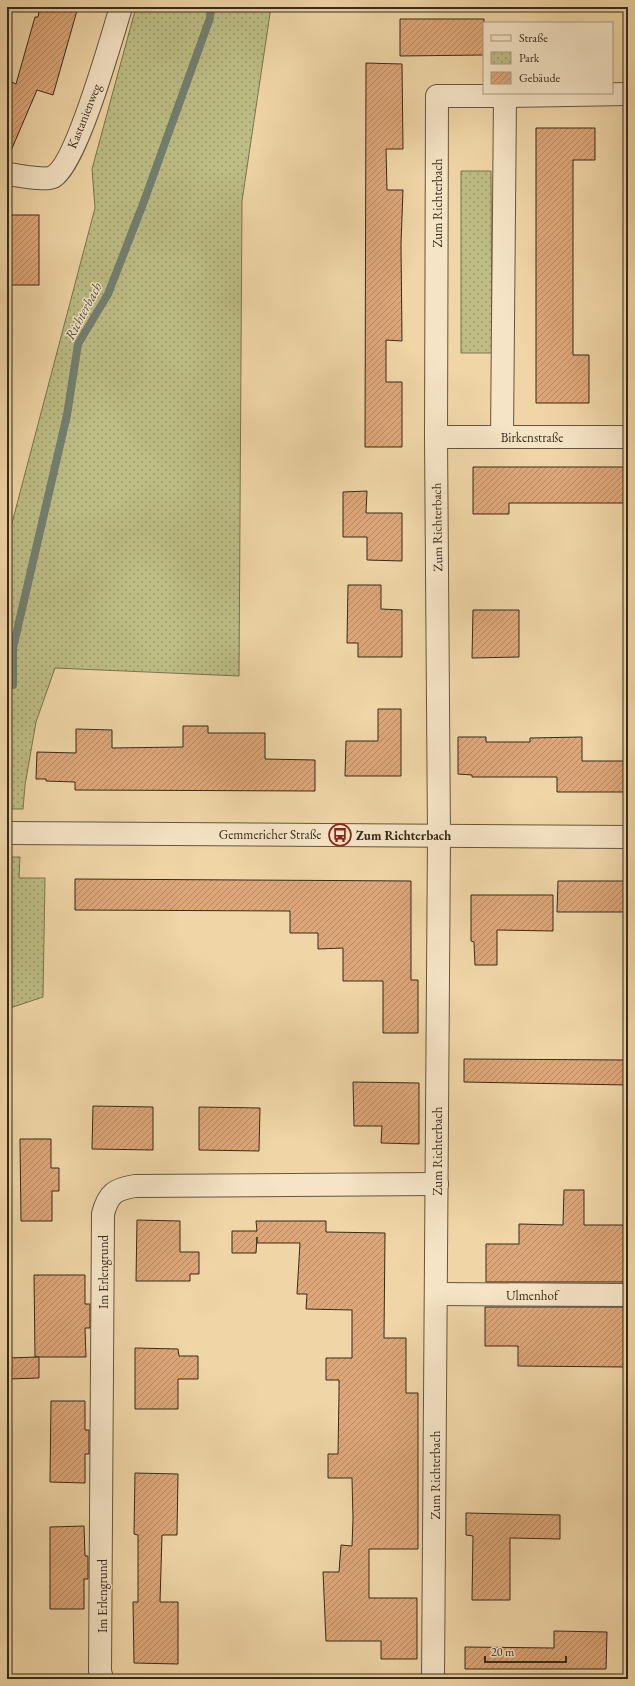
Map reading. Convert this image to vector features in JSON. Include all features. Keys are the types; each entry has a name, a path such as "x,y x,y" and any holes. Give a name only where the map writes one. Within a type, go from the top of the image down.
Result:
{"street":[{"name":"Kastanienweg","path":"7,174 40,178 52,177 62,169 82,126 100,76 121,7"},
{"path":"502,437 505,96 628,94"},
{"name":"Zum Richterbach","path":"434,1679 439,836 436,437 437,96 505,96"},
{"name":"Birkenstraße","path":"436,437 628,438"},
{"name":"Gemmericher Straße","path":"7,833 628,836"},
{"name":"Im Erlengrund","path":"102,1679 100,1671 103,1214 105,1204 112,1193 123,1188 135,1186 437,1184"},
{"name":"Ulmenhof","path":"436,1294 628,1295"}],"green space":[{"path":"136,7 271,7 242,201 239,676 55,668 36,722 25,785 23,809 7,809 7,542 95,208 92,169"},
{"path":"461,171 491,171 492,353 461,353"},
{"path":"7,857 20,857 19,878 45,878 43,997 7,1009"}],"building":[{"path":"40,7 78,7 53,95 37,90 7,160 7,80 16,84 35,17 38,17"},
{"path":"400,19 484,19 483,55 400,56"},
{"path":"366,63 402,64 403,149 386,149 387,190 403,190 401,244 402,341 386,340 386,382 402,382 402,447 365,447"},
{"path":"536,128 595,128 595,160 573,160 573,355 589,355 589,403 536,403"},
{"path":"7,215 39,215 39,285 7,285"},
{"path":"473,467 628,467 628,503 509,503 509,514 473,514"},
{"path":"367,491 366,513 402,513 402,561 367,560 367,537 343,537 343,492"},
{"path":"348,585 381,585 381,609 402,610 402,657 358,657 358,643 347,643"},
{"path":"473,610 519,610 519,657 472,658"},
{"path":"378,709 401,709 401,776 345,776 346,741 378,741"},
{"path":"183,726 208,726 208,733 265,733 265,759 315,760 315,791 75,790 75,782 46,781 46,779 36,779 37,752 76,753 76,729 112,730 112,748 183,747"},
{"path":"458,737 486,737 486,742 530,742 530,738 582,737 582,761 628,761 628,792 557,792 557,777 472,777 472,775 458,774"},
{"path":"75,879 411,881 411,980 418,980 418,1033 383,1033 383,981 343,981 343,948 318,949 318,933 290,933 290,911 75,910"},
{"path":"558,881 628,881 628,912 557,912"},
{"path":"471,895 553,895 553,931 497,930 497,965 475,965 474,942 471,941"},
{"path":"464,1059 628,1060 628,1085 464,1082"},
{"path":"353,1082 419,1083 419,1144 381,1143 382,1126 354,1126"},
{"path":"93,1106 153,1107 153,1150 92,1149"},
{"path":"199,1107 260,1108 259,1151 199,1150"},
{"path":"20,1139 51,1139 51,1168 59,1168 59,1191 52,1191 52,1221 21,1221"},
{"path":"564,1190 584,1190 584,1225 627,1225 628,1282 486,1282 486,1244 519,1244 519,1224 563,1225"},
{"path":"137,1220 180,1221 180,1252 199,1252 199,1274 190,1274 190,1281 136,1281"},
{"path":"256,1221 326,1221 326,1232 385,1233 384,1338 406,1338 406,1393 418,1393 418,1549 369,1549 369,1598 417,1598 417,1659 381,1659 381,1641 326,1641 323,1572 339,1572 341,1545 352,1546 353,1519 352,1478 328,1478 328,1454 338,1454 339,1380 326,1380 326,1358 352,1358 352,1310 306,1309 307,1294 297,1294 300,1243 257,1243 257,1237 256,1253 232,1253 232,1231 257,1231"},
{"path":"34,1275 85,1275 85,1304 90,1304 90,1328 85,1328 86,1357 35,1357"},
{"path":"485,1307 628,1307 628,1347 626,1347 626,1367 518,1366 518,1346 485,1346"},
{"path":"135,1348 178,1349 179,1356 198,1356 198,1379 178,1379 178,1409 135,1409"},
{"path":"39,1357 39,1378 8,1379 7,1358"},
{"path":"51,1401 85,1401 85,1430 89,1430 89,1454 85,1454 85,1483 50,1482"},
{"path":"135,1473 178,1474 177,1535 162,1535 160,1602 178,1602 178,1664 134,1663 133,1602 138,1602 138,1535 134,1534"},
{"path":"466,1513 560,1515 560,1539 510,1538 510,1600 472,1600 473,1536 466,1535"},
{"path":"84,1526 85,1556 88,1556 88,1579 84,1579 84,1609 50,1609 50,1527"},
{"path":"554,1631 607,1632 606,1669 465,1669 465,1647 554,1648"}],"waterway":[{"name":"Richterbach","path":"13,685 13,648 67,415 78,344 108,294 143,204 210,18 211,7"}],"place":[{"name":"Zum Richterbach","path":"340,835"}]}
